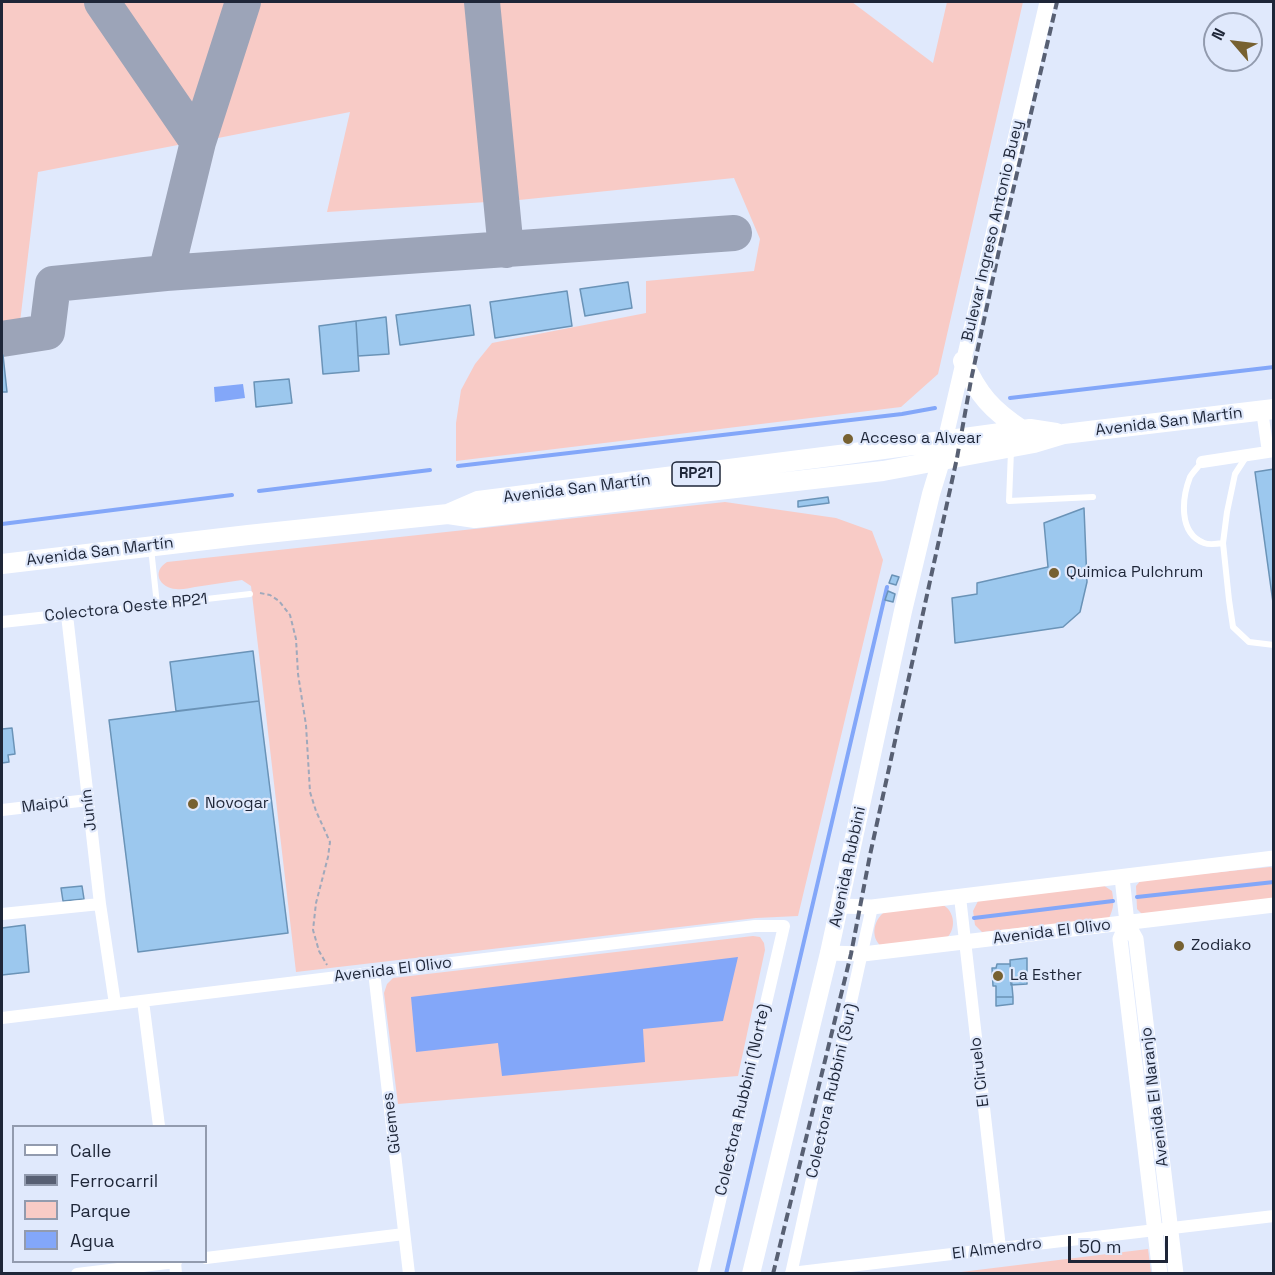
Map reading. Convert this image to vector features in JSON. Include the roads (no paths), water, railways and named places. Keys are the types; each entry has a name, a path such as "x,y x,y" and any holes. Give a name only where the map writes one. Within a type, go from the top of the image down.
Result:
{"main road":[{"path":"963,361 971,380 988,404 1022,430"},
{"name":"Avenida San Martín","path":"2,564 448,514 475,518 486,517 883,471 1011,448 1064,434 1268,410"},
{"name":"Avenida San Martín","path":"448,514 478,501 1022,430 1064,434"},
{"name":"Avenida Rubbini","path":"751,1274 840,906 901,620 941,461"}],"street":[{"name":"Bulevar Ingreso Antonio Buey","path":"941,461 1047,2"},
{"path":"1202,462 1271,451 1268,410"},
{"name":"Colectora Oeste RP21","path":"2,622 67,615"},
{"name":"Junín","path":"67,615 100,904 115,1004"},
{"name":"Maipú","path":"2,810 88,800"},
{"path":"840,906 872,907 1274,858"},
{"name":"Avenida El Naranjo","path":"1122,876 1127,923 1136,939 1163,1229 1160,1274"},
{"name":"El Ciruelo","path":"960,897 1000,1248"},
{"path":"2,914 100,904"},
{"name":"Avenida El Olivo","path":"829,953 863,954 1274,905"},
{"name":"Colectora Rubbini (Sur)","path":"791,1273 872,907"},
{"name":"Avenida El Olivo","path":"2,1018 755,926 784,926"},
{"name":"Colectora Rubbini (Norte)","path":"702,1274 784,926"},
{"name":"Güemes","path":"374,972 409,1274"},
{"path":"143,1001 159,1125"},
{"name":"El Almendro","path":"791,1273 1274,1216"},
{"name":"Avenida El Naranjo","path":"1163,1229 1176,1274"},
{"path":"207,1258 404,1234"},
{"path":"76,1274 167,1263"}],"lane":[{"path":"1011,448 1009,501 1093,497"},
{"path":"1248,454 1235,474 1227,512 1223,543 1229,600 1233,627 1249,642 1274,645"},
{"path":"1202,462 1191,475 1184,496 1184,520 1194,537 1206,544 1223,543"},
{"path":"151,547 157,604"},
{"name":"Colectora Oeste RP21","path":"67,615 250,594"}],"water":[{"path":"243,384 245,398 215,402 214,387"},
{"path":"738,957 723,1021 643,1029 645,1062 502,1076 498,1043 416,1052 411,997"}],"waterway":[{"path":"1010,398 1274,367"},
{"path":"458,466 902,414 935,408"},
{"path":"259,491 430,470"},
{"path":"2,524 232,495"},
{"path":"726,1274 887,587"},
{"path":"1137,897 1274,882"},
{"path":"974,918 1113,901"}],"railway":[{"path":"773,1274 851,954 870,855 957,458 971,380 1057,2"}],"place":[{"name":"Acceso a Alvear","path":"848,439"},
{"name":"Quimica Pulchrum","path":"1054,573"},
{"name":"Novogar","path":"193,804"},
{"name":"Zodiako","path":"1179,946"},
{"name":"La Esther","path":"998,976"}]}
